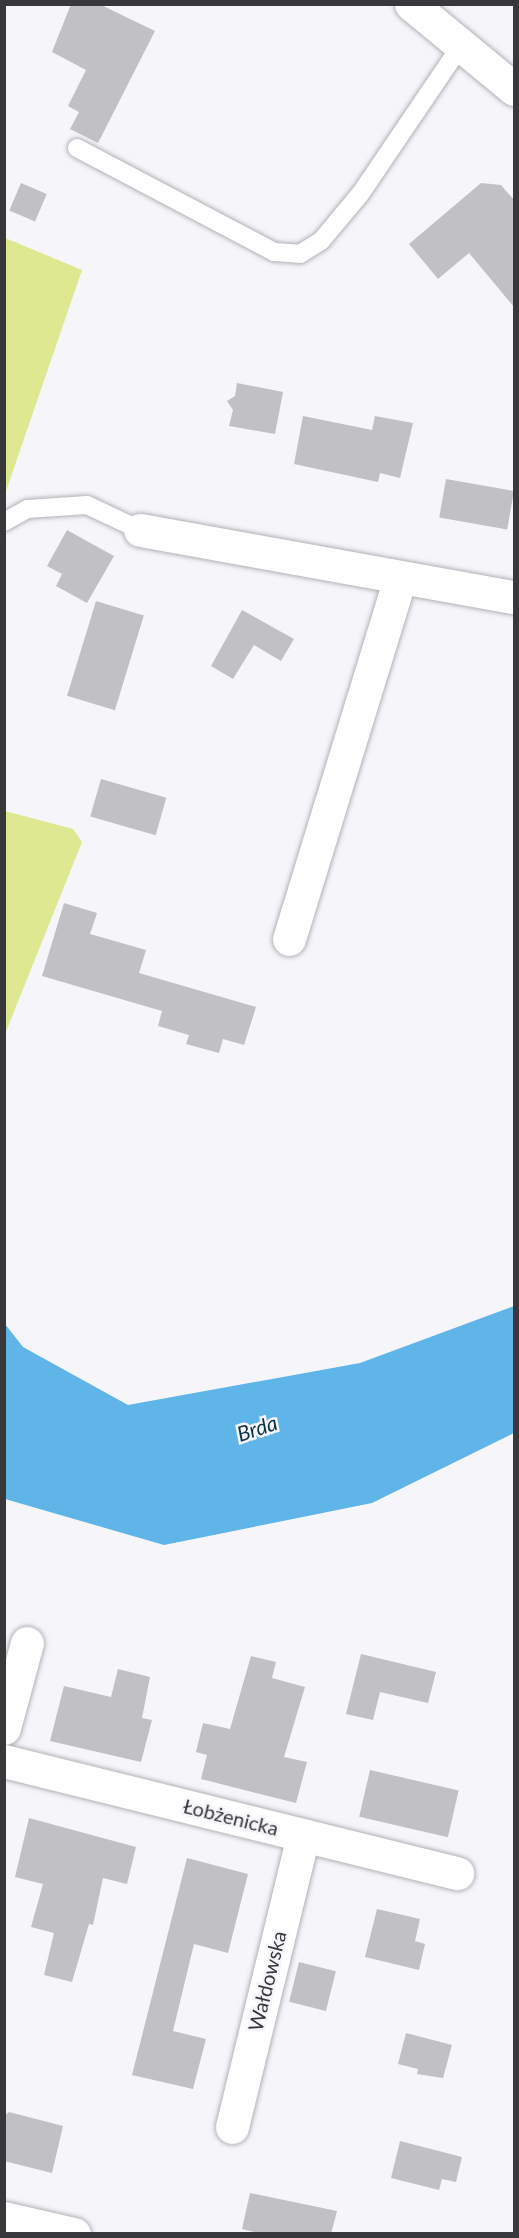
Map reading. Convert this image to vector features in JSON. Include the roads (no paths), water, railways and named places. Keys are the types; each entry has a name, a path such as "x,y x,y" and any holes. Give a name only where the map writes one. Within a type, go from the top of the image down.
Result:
{"street":[{"path":"411,4 514,89"},
{"path":"140,530 400,579 514,597"},
{"path":"289,939 400,579"},
{"path":"4,1728 27,1643"},
{"name":"Łobżenicka","path":"4,1761 457,1873"},
{"name":"Wałdowska","path":"232,2127 303,1836"},
{"path":"4,2218 74,2234"}],"lane":[{"path":"77,148 274,252 300,254 321,241 361,193 462,44"},
{"path":"4,522 27,509 87,505 140,530"}],"water":[{"name":"Brda","path":"514,1306 514,1433 372,1503 164,1545 5,1499 5,1324 23,1347 128,1405 360,1363"}]}
